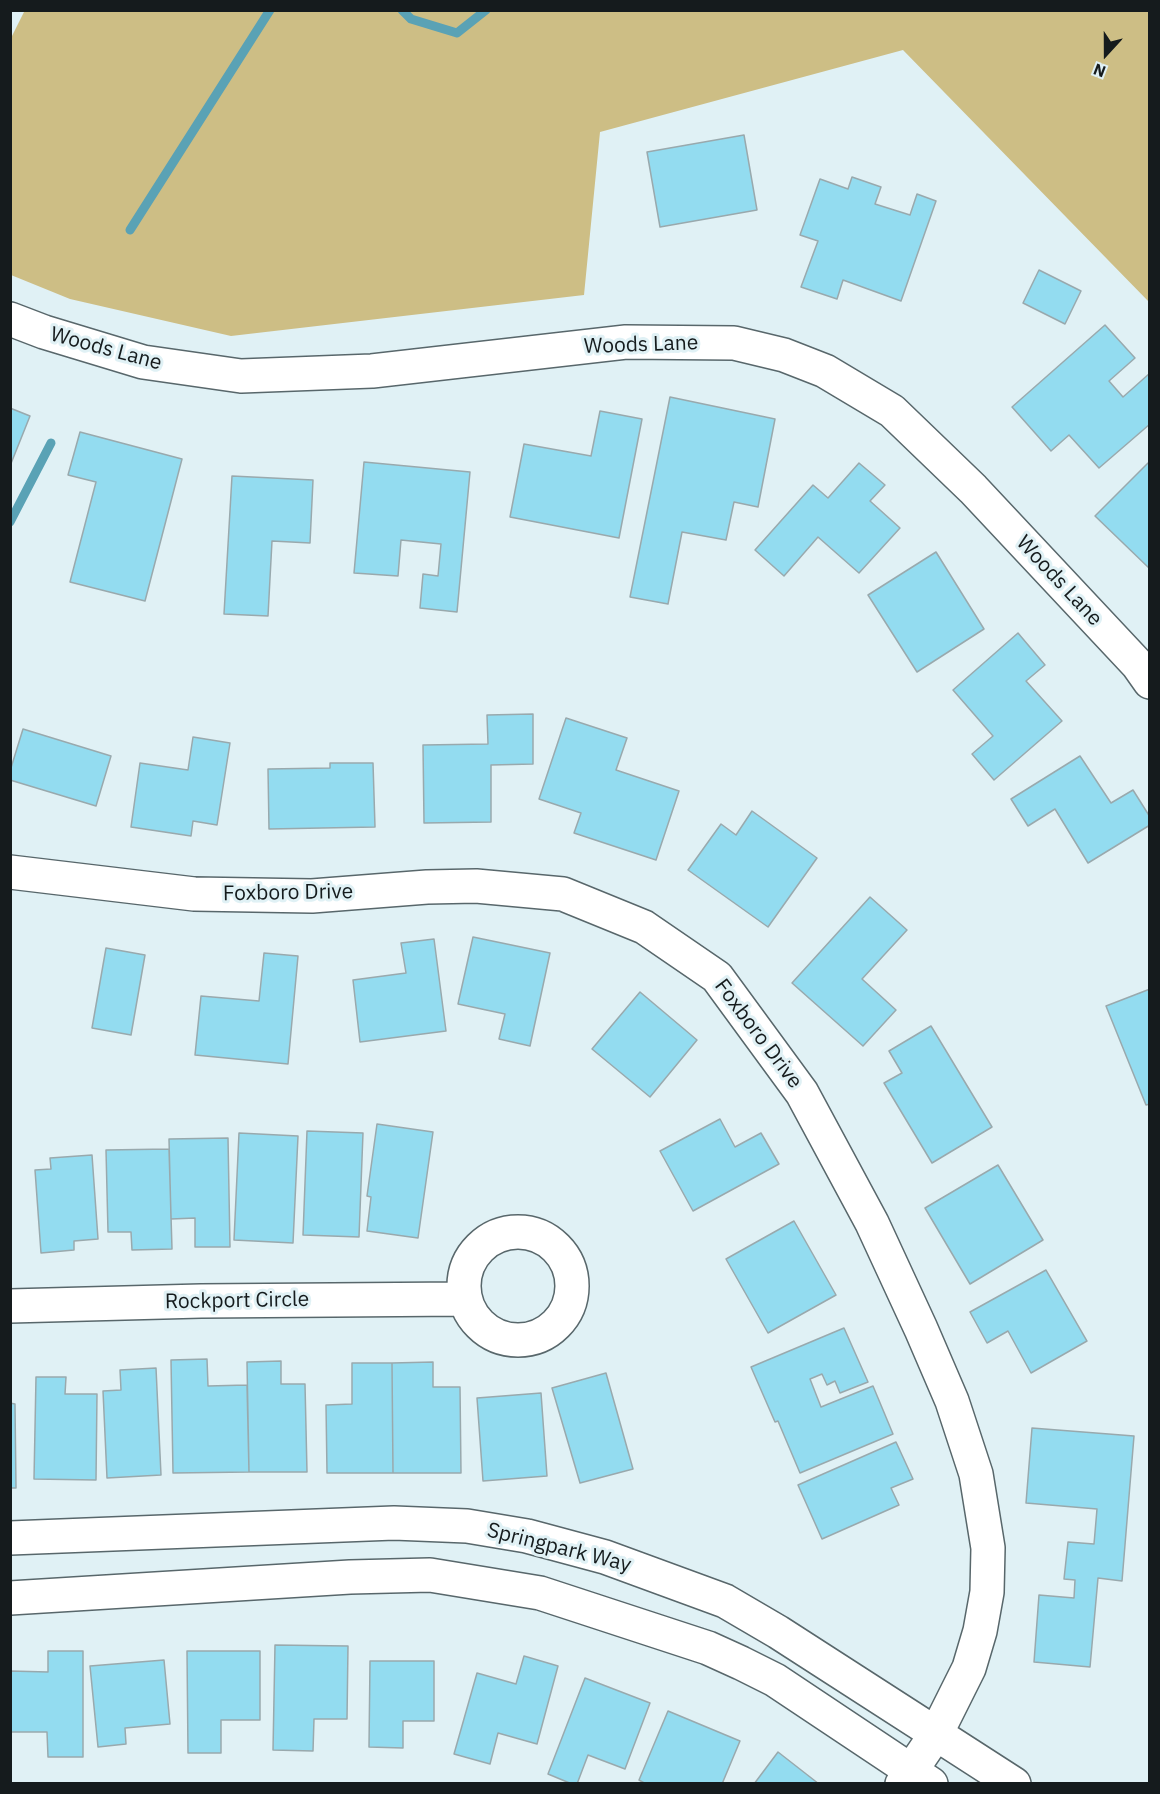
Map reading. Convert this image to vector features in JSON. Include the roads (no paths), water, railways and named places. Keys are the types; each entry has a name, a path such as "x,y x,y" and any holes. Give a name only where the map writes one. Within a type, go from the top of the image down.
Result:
{"street":[{"name":"Woods Lane","path":"10,319 44,332 142,362 241,376 372,371 626,342 734,343 784,356 825,371 892,411 973,489 1138,665 1149,682"},
{"name":"Foxboro Drive","path":"10,872 194,894 312,896 427,887 476,886 563,894 644,927 717,977 802,1093 872,1223 952,1401 976,1474 988,1548 987,1592 980,1631 969,1668 915,1779"},
{"name":"Rockport Circle","path":"10,1306 201,1301 464,1299"},
{"name":"Springpark Way","path":"10,1538 394,1523 467,1526 527,1536 605,1557 725,1601 778,1632 1014,1784"},
{"path":"10,1598 350,1577 430,1575 540,1593 708,1648 741,1663 775,1680 915,1779"}],"waterway":[{"path":"130,230 270,10"},
{"path":"402,10 411,19 457,33 486,10"},
{"path":"10,522 51,443"}]}
